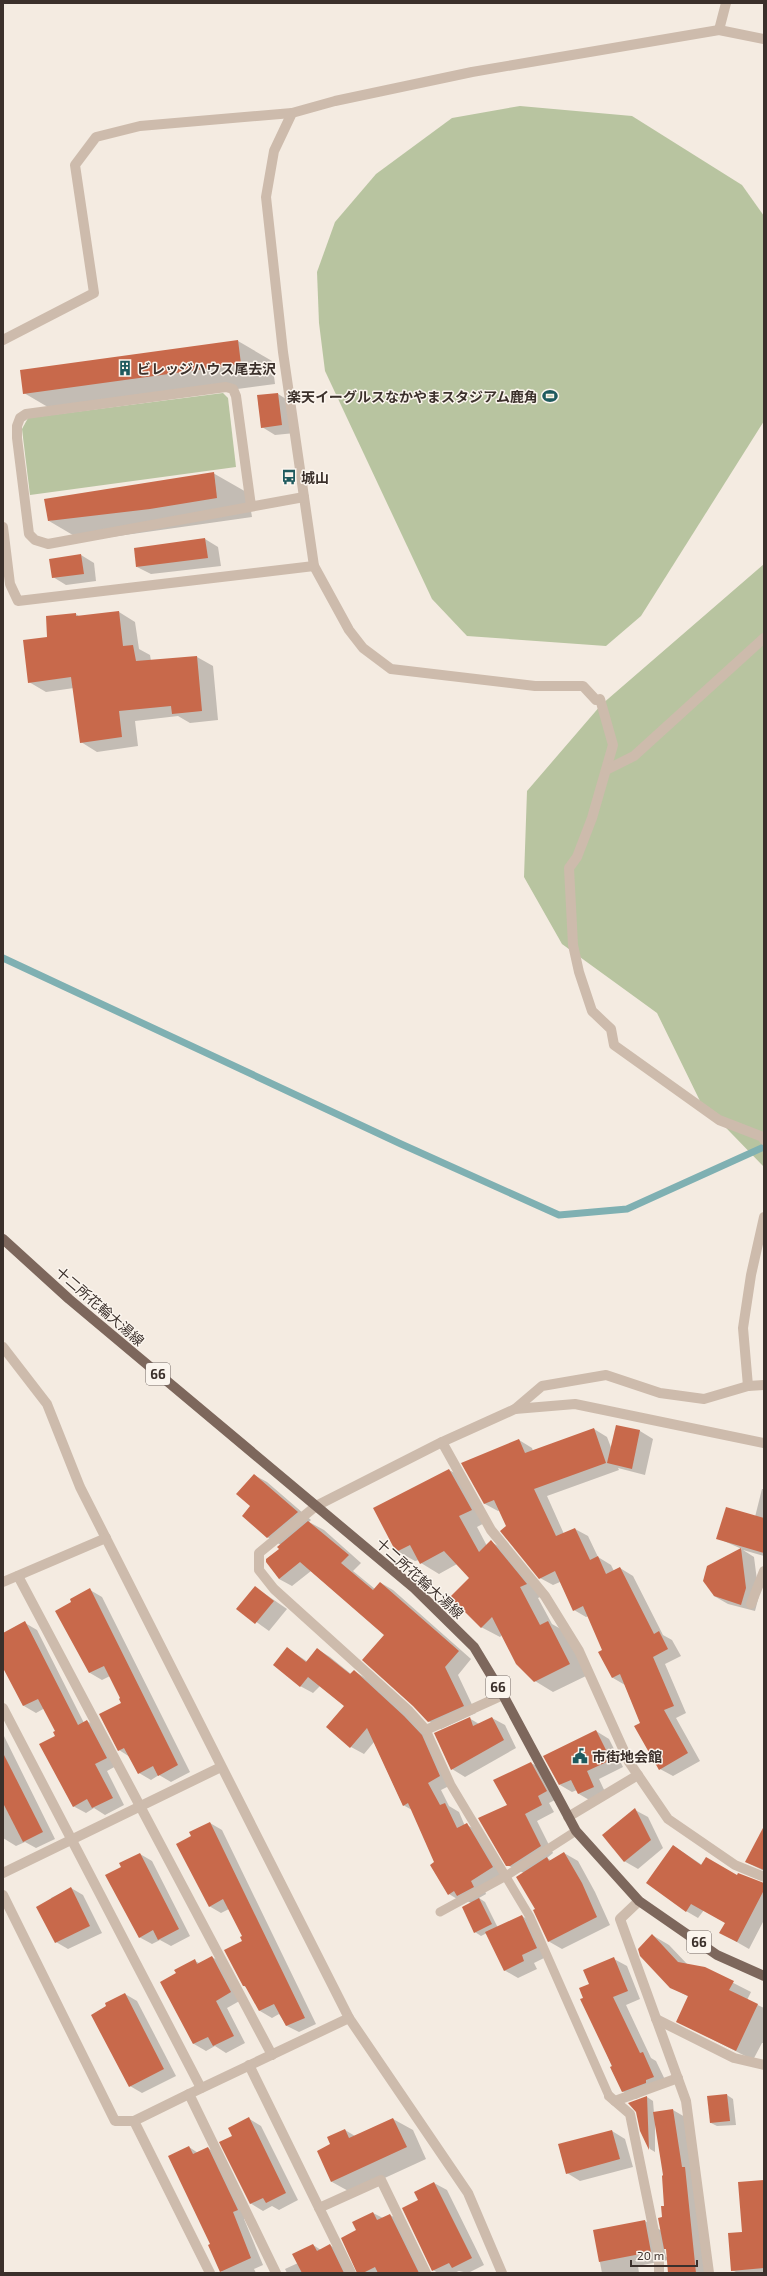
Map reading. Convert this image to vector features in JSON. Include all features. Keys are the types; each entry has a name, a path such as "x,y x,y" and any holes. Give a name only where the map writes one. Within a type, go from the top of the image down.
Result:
{"main road":[{"name":"十二所花輪大湯線","path":"3,1239 69,1300 414,1588 474,1647 503,1694 576,1831 639,1901 717,1955 764,1976"}],"street":[{"path":"719,30 726,3"},
{"path":"3,340 94,293 75,164 96,137 140,126 292,113 334,102 472,72 719,30 764,39"},
{"path":"292,113 274,152 266,197 283,352 314,566 349,630 363,648 391,669 535,686 583,686 596,700 600,700 613,745 592,818 577,857 570,868 574,944 579,972 592,1011 611,1028 614,1045 719,1120 763,1137 764,1140"},
{"path":"251,506 236,396 233,389 226,387 26,414 20,418 17,426 17,438 29,534 35,540 48,544 251,506 304,496"},
{"path":"3,527 10,584 18,601 314,566"},
{"path":"606,770 634,756 764,638"},
{"path":"748,1386 743,1328 751,1276 764,1217"},
{"path":"3,1347 47,1404 80,1488 350,2018 468,2193 502,2273"},
{"path":"503,1694 426,1730 409,1710 274,1589 260,1570 259,1553 316,1506 442,1442 516,1409 542,1386 606,1375 660,1393 704,1399 748,1386 764,1385"},
{"path":"516,1409 575,1404 764,1444"},
{"path":"442,1442 491,1530 544,1596 579,1651 629,1762 668,1819 735,1865 764,1877"},
{"path":"3,1582 106,1538"},
{"path":"751,1604 764,1571"},
{"path":"18,1576 272,2055"},
{"path":"3,1708 201,2088"},
{"path":"3,1873 221,1767"},
{"path":"568,1817 638,1775"},
{"path":"3,1895 115,2120 134,2121 350,2018"},
{"path":"639,1901 620,1919 686,2101 709,2273"},
{"path":"656,2019 734,2058 764,2065"},
{"path":"250,2065 351,2273"},
{"path":"612,2098 678,2078"},
{"path":"189,2094 276,2273"},
{"path":"612,2098 630,2114 659,2256 659,2273"},
{"path":"134,2121 210,2273"},
{"path":"319,2208 381,2180 426,2273"}],"lane":[{"path":"426,1730 451,1785 530,1917 612,2098"},
{"path":"440,1912 506,1876 576,1831"}],"green space":[{"name":"楽天イーグルスなかやまスタジアム鹿角","path":"520,106 632,116 742,185 764,216 764,421 641,616 606,646 467,636 432,599 325,371 319,323 317,272 335,222 376,174 452,118"},
{"path":"223,393 228,398 236,467 30,495 22,429 28,418"},
{"path":"764,564 764,1167 700,1101 657,1013 562,944 524,877 527,791 601,705"}],"building":[{"name":"ビレッジハウス尾去沢","path":"238,340 241,364 23,394 20,370"},
{"path":"278,393 282,425 261,428 257,395"},
{"path":"214,472 217,498 150,509 48,521 44,499"},
{"path":"205,538 208,558 136,567 134,548"},
{"path":"81,554 84,574 52,578 49,559"},
{"path":"119,611 123,646 133,645 136,661 197,656 202,711 172,714 171,706 119,711 122,737 80,743 71,677 28,683 23,640 47,637 46,616 76,613 76,616"},
{"path":"616,1425 640,1430 632,1469 607,1463"},
{"path":"594,1428 606,1463 534,1489 556,1536 575,1528 590,1560 598,1556 606,1574 620,1567 654,1634 659,1631 668,1649 653,1657 674,1706 664,1710 688,1753 659,1770 634,1726 640,1723 620,1674 612,1678 598,1652 602,1650 583,1606 573,1611 555,1571 539,1579 500,1531 506,1526 494,1500 484,1504 461,1463 519,1439 525,1453"},
{"path":"449,1469 472,1510 459,1516 479,1552 491,1540 527,1584 520,1587 540,1625 548,1621 570,1664 534,1682 516,1664 492,1617 481,1628 450,1597 469,1578 444,1551 420,1564 410,1545 396,1552 373,1508"},
{"path":"254,1474 298,1512 267,1538 242,1516 250,1506 236,1494"},
{"path":"726,1507 764,1518 764,1553 716,1539"},
{"path":"308,1521 349,1555 341,1563 373,1590 380,1582 459,1651 445,1667 464,1706 428,1722 413,1706 362,1660 384,1635 300,1562 279,1579 266,1562 266,1559 279,1549 277,1547"},
{"path":"741,1548 746,1588 741,1605 714,1596 703,1581 707,1566"},
{"path":"255,1586 274,1601 255,1624 236,1609"},
{"path":"90,1588 178,1765 158,1776 153,1766 138,1774 124,1748 118,1751 99,1714 121,1703 120,1698 104,1666 89,1673 55,1611 71,1602 70,1599"},
{"path":"25,1621 78,1725 87,1720 107,1758 95,1764 113,1798 92,1808 87,1799 73,1807 39,1744 55,1736 53,1732 55,1731 38,1699 23,1706 3,1668 3,1633"},
{"path":"287,1647 306,1662 317,1648 350,1674 354,1670 404,1716 422,1735 440,1776 428,1783 440,1805 445,1803 457,1828 467,1823 493,1867 471,1881 474,1887 457,1896 454,1891 448,1895 430,1865 434,1862 408,1803 403,1806 367,1728 350,1748 326,1727 344,1706 308,1677 300,1687 273,1665"},
{"path":"470,1717 473,1726 492,1717 504,1740 451,1770 434,1733"},
{"name":"市街地会館","path":"596,1730 611,1760 587,1771 594,1787 578,1794 571,1780 559,1785 543,1756"},
{"path":"3,1753 43,1832 23,1842 3,1803"},
{"path":"531,1762 547,1791 538,1796 542,1805 525,1814 541,1846 510,1866 506,1866 478,1818 507,1805 493,1780"},
{"path":"635,1808 651,1840 624,1862 602,1835"},
{"path":"210,1822 305,2018 286,2026 274,2004 259,2011 245,1986 243,1986 224,1950 242,1941 240,1937 242,1936 223,1899 209,1907 176,1844 191,1836 189,1832"},
{"path":"764,1826 764,1870 745,1862"},
{"path":"673,1845 701,1865 706,1857 737,1875 738,1873 764,1883 764,1890 737,1942 719,1933 725,1923 691,1904 686,1912 646,1883"},
{"path":"564,1852 582,1883 597,1917 548,1942 533,1910 535,1909 516,1877 547,1857 549,1861"},
{"path":"140,1853 179,1929 158,1940 153,1930 139,1938 105,1875 121,1867 119,1863"},
{"path":"71,1887 90,1926 55,1943 36,1907"},
{"path":"479,1898 492,1924 474,1933 462,1907"},
{"path":"522,1915 537,1948 522,1955 524,1961 504,1971 485,1932"},
{"path":"652,1934 678,1962 705,1967 734,1981 729,1990 758,2004 736,2051 676,2022 688,1996 670,1988 640,1956 638,1949"},
{"path":"212,1956 231,1992 216,2001 234,2036 213,2046 208,2037 193,2044 160,1982 176,1973 174,1970 195,1959 197,1964"},
{"path":"614,1957 628,1991 613,1997 640,2053 643,2052 654,2077 646,2080 646,2083 622,2092 610,2067 612,2066 580,1999 583,1998 579,1988 589,1984 583,1970"},
{"path":"125,1993 164,2069 129,2087 91,2015 106,2006 105,2003"},
{"path":"727,2094 730,2121 710,2123 707,2096"},
{"path":"647,2096 649,2150 640,2131 636,2112 628,2103"},
{"path":"673,2109 682,2167 685,2167 696,2273 668,2273 666,2249 664,2249 658,2218 662,2217 661,2206 664,2206 663,2175 653,2112"},
{"path":"249,2117 286,2193 266,2203 263,2198 250,2204 219,2142 232,2136 228,2128"},
{"path":"393,2118 407,2147 331,2182 317,2151 330,2144 327,2137 345,2129 349,2138"},
{"path":"612,2130 620,2159 566,2174 558,2144"},
{"path":"189,2146 193,2154 208,2147 238,2210 233,2212 251,2258 220,2272 208,2245 210,2244 168,2156"},
{"path":"764,2180 764,2268 731,2271 728,2233 742,2232 738,2182"},
{"path":"434,2182 472,2258 452,2268 449,2263 432,2271 402,2208 418,2200 414,2192"},
{"path":"373,2212 377,2220 390,2214 419,2273 378,2273 375,2267 363,2273 357,2273 341,2238 356,2230 352,2222"},
{"path":"645,2220 651,2252 599,2262 593,2230"},
{"path":"313,2244 317,2251 330,2244 344,2273 302,2273 292,2254"}],"waterway":[{"path":"3,958 401,1144 559,1215 627,1209 764,1147"}],"place":[{"name":"ビレッジハウス尾去沢","path":"125,368"},
{"name":"楽天イーグルスなかやまスタジアム鹿角","path":"550,396"},
{"name":"城山","path":"289,477"},
{"name":"市街地会館","path":"580,1756"}]}
